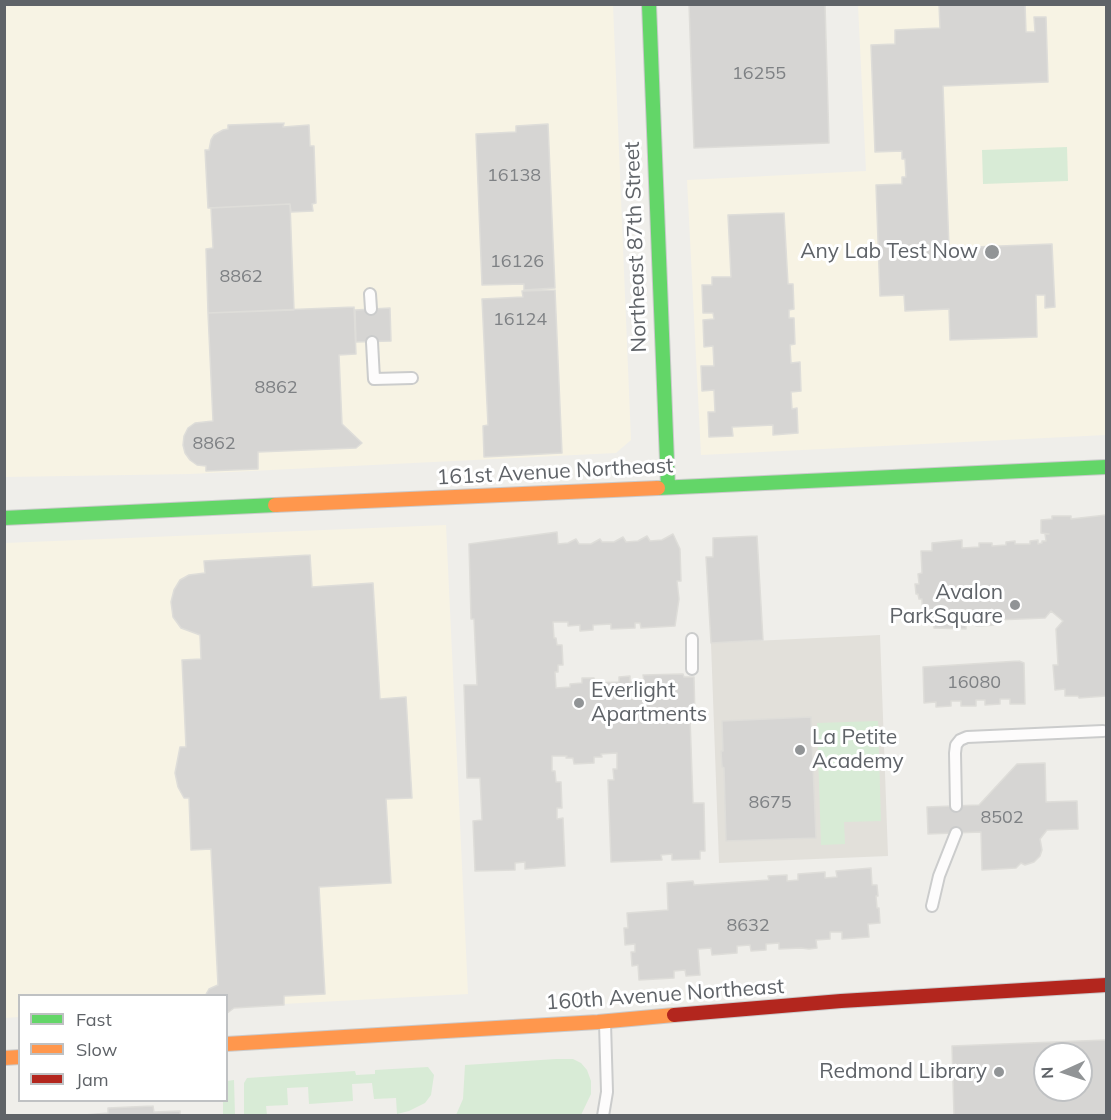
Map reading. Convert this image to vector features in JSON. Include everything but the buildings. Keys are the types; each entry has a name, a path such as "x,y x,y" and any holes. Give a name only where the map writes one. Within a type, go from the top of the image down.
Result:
{"street":[{"name":"Northeast 87th Street","path":"649,4 669,487"},
{"name":"161st Avenue Northeast","path":"4,518 1107,467"},
{"name":"160th Avenue Northeast","path":"228,1044 604,1022 861,1000 1107,985"}],"lane":[{"path":"370,294 371,309"},
{"path":"372,342 374,380 412,378"},
{"path":"692,639 692,669"},
{"path":"956,806 955,753 956,745 960,740 967,737 1103,731"},
{"path":"932,906 939,876 956,833"},
{"path":"603,1116 607,1092 604,1022"}],"shaded area":[{"path":"4,5 613,5 631,440 616,453 190,474 5,477"},
{"path":"858,5 1106,5 1106,435 701,455 687,180 866,171"},
{"path":"446,525 468,994 228,1007 228,994 18,994 18,1017 5,1018 5,543"},
{"name":"La Petite Academy","path":"880,635 888,856 719,863 711,643"}],"green space":[{"path":"1067,147 1068,181 983,184 982,150"},
{"path":"878,721 881,821 844,822 845,844 821,845 817,723"},
{"path":"573,1059 587,1070 591,1081 591,1094 581,1115 456,1115 463,1099 465,1065"},
{"path":"428,1067 434,1075 431,1095 425,1103 409,1111 397,1114 396,1098 374,1099 372,1083 352,1084 353,1101 309,1104 308,1087 287,1088 288,1105 266,1106 267,1115 244,1115 244,1083 247,1078 355,1071 356,1075 375,1074 375,1070"},
{"path":"234,1080 235,1115 223,1115 223,1102 228,1102 228,1081"}],"traffic: fast":[{"path":"649,4 668,487"},
{"path":"658,488 1106,467"},
{"path":"4,518 275,505"}],"traffic: slow":[{"path":"275,505 658,488"},
{"path":"228,1044 598,1022 674,1015"},
{"path":"4,1058 18,1057"}],"traffic: jam":[{"path":"674,1015 841,1001 1106,985"}],"place":[{"name":"Any Lab Test Now","path":"992,252"},
{"name":"Avalon ParkSquare","path":"1015,605"},
{"name":"Everlight Apartments","path":"579,703"},
{"name":"La Petite Academy","path":"800,750"},
{"name":"Redmond Library","path":"999,1072"}]}
